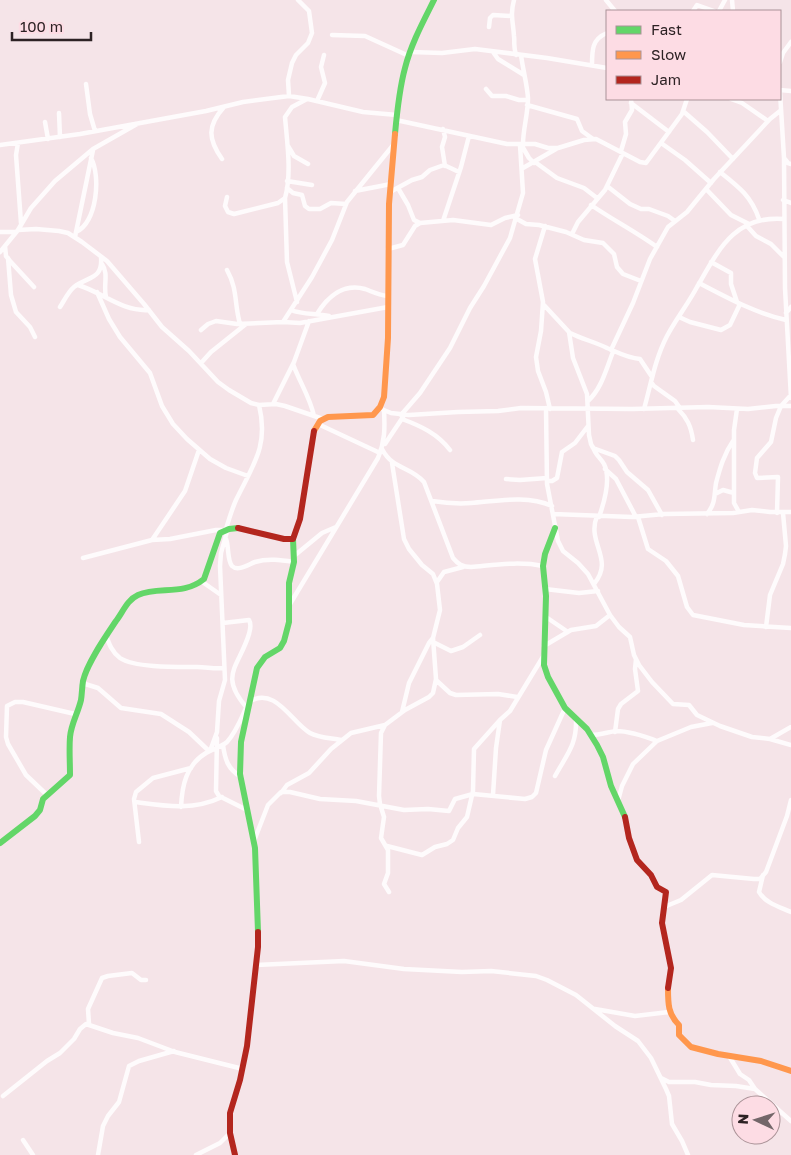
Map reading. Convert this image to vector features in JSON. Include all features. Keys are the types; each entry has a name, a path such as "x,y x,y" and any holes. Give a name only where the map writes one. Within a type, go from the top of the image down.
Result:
{"street":[{"path":"289,96 288,80 292,63 296,55 308,43 312,34 309,11 298,0"},
{"path":"382,450 386,433 382,409 388,338 390,188 397,118 402,83 410,54 434,0"},
{"path":"289,605 403,416 457,335 470,308 510,238 523,193 522,145 528,102 519,55 513,46 514,36 511,21 514,0"},
{"path":"606,0 614,10"},
{"path":"694,10 697,5 711,10"},
{"path":"489,27 490,18 493,15 512,16"},
{"path":"592,65 595,41 599,36 606,33"},
{"path":"332,35 365,36 410,54 474,49 606,68"},
{"path":"781,59 791,42"},
{"path":"493,52 498,59 524,75"},
{"path":"317,101 325,83 321,67 324,55"},
{"path":"86,84 90,114 95,131"},
{"path":"486,89 492,96 506,96 528,102 577,120 582,131 593,139"},
{"path":"0,145 60,137 243,102 289,96 397,118 508,144 558,148"},
{"path":"297,302 287,262 285,198 287,188 287,145 285,117 292,107 308,99"},
{"path":"523,168 558,148 593,139 646,163 683,111 688,100"},
{"path":"734,100 742,103 768,121"},
{"path":"776,512 778,477 759,478 756,477 756,473 757,458 771,442 773,426 781,406 791,396 788,322 784,283 784,158 780,100"},
{"path":"631,101 669,132"},
{"path":"572,234 578,222 607,186 622,152 626,134 624,125 631,113 631,101"},
{"path":"222,159 213,144 212,133 214,120 226,106"},
{"path":"683,111 708,132 733,159"},
{"path":"588,401 600,385 641,281 668,227 687,212 720,172 768,121 780,111"},
{"path":"59,112 60,137"},
{"path":"45,122 48,139"},
{"path":"0,252 22,224 40,196 66,171 93,149 138,123"},
{"path":"442,129 445,137 442,147 445,166"},
{"path":"443,220 469,136"},
{"path":"18,143 16,155 22,224"},
{"path":"661,143 685,160 711,183"},
{"path":"283,322 297,302 332,240 346,204 394,144"},
{"path":"287,145 294,156 308,164"},
{"path":"522,145 529,158 557,178 578,185 597,198"},
{"path":"76,234 93,149"},
{"path":"76,234 87,223 94,206 95,170 91,158"},
{"path":"784,158 791,164"},
{"path":"355,191 398,188 422,177 430,170 445,166 459,172"},
{"path":"720,172 750,198 759,219"},
{"path":"287,181 312,185"},
{"path":"607,186 630,204 641,209 649,208 668,216 675,222"},
{"path":"287,188 293,193 302,195 305,206 309,209 320,209 331,204 346,204"},
{"path":"398,188 414,220 420,222 453,220 491,225 505,218 517,217 526,224 545,226 572,234 584,240 603,243 614,254 617,268 623,274 641,281"},
{"path":"706,189 731,215 748,225 756,236 771,244 784,257"},
{"path":"227,197 226,209 234,214 278,203 285,198"},
{"path":"783,200 791,203"},
{"path":"591,205 616,223 640,235 657,247"},
{"path":"644,409 651,379 667,336 710,262 724,243 759,219 784,219"},
{"path":"388,249 403,245 415,226 420,222"},
{"path":"545,226 535,259 542,304 541,331 536,357 537,366 546,392 548,409 547,480 555,528 563,552 578,563 588,574 610,615 630,637 636,657 644,672 668,700 674,704 689,705 696,714 713,723 752,737 770,739 791,745"},
{"path":"0,232 50,230 76,234 113,268 162,327 201,363 218,382 251,403 285,406 314,416 320,422 382,450 386,457 396,466 418,474 424,482 432,501 453,558 464,567"},
{"path":"5,246 8,258 11,295 16,312 30,327 35,336"},
{"path":"60,307 72,289 99,272 102,268 100,257"},
{"path":"8,258 34,287"},
{"path":"678,317 721,330 730,325 738,303 731,284 731,273 710,262"},
{"path":"101,264 106,271 104,291 106,297"},
{"path":"227,270 236,290 243,324"},
{"path":"699,283 738,303 788,322"},
{"path":"784,283 791,284"},
{"path":"78,285 97,292 131,310 149,310"},
{"path":"317,314 324,304 339,290 361,288 388,296"},
{"path":"97,292 108,319 120,337 150,373 162,406 173,424 210,459 226,468 248,476"},
{"path":"542,304 570,333 573,358 588,401 588,435 596,455 603,462 605,469 607,483 602,508 594,527 594,536 603,565 600,577 594,584"},
{"path":"201,330 208,324 216,321 243,324 300,323 388,307"},
{"path":"786,313 791,307"},
{"path":"291,310 331,317"},
{"path":"272,404 293,364 310,321"},
{"path":"300,323 303,336"},
{"path":"201,363 243,324"},
{"path":"570,333 631,359 640,359 645,365 654,386 675,401 690,425 693,440"},
{"path":"645,365 652,365 657,361"},
{"path":"293,364 314,416"},
{"path":"259,405 263,423 261,443 256,461 236,501 226,529 232,566 240,568 263,559 294,559 322,533 337,526"},
{"path":"403,416 521,408 679,409 708,407 748,410 791,406"},
{"path":"235,1155 230,1133 232,1107 243,1069 247,1046 256,965 258,925 254,841 240,768 242,742 257,668 265,657 280,648 284,642 289,622 289,583 294,559 293,539 300,519 314,430 320,422 328,417 372,415 382,409 403,416 436,435 450,450"},
{"path":"738,409 734,440 734,502 739,512"},
{"path":"506,480 552,481 557,478 562,452 575,443 588,426"},
{"path":"707,514 715,502 717,481 725,453 734,440"},
{"path":"593,447 620,460 627,472 648,490 662,514"},
{"path":"152,540 185,491 199,450"},
{"path":"254,841 268,805 287,785 309,773 318,761 341,740 351,733 385,725 433,693 436,680 433,640 440,610 437,584 433,574 422,565 409,549 404,539 392,463"},
{"path":"605,469 616,479 637,517 648,549 666,561 678,576 690,612 699,617 766,627 791,628"},
{"path":"715,494 723,490 734,493"},
{"path":"432,501 465,504 523,499 543,502 552,506"},
{"path":"553,514 637,517 662,514 707,514 760,510 783,513 791,512"},
{"path":"766,627 770,596 785,554 783,513"},
{"path":"83,558 152,540 170,539 238,527 281,539 293,539"},
{"path":"555,528 545,554 543,566 546,617 544,665 548,677 565,708 576,717 591,735 603,757 626,820 629,838 637,860 657,886 666,892 662,923 671,968 668,984 669,1012 671,1017 679,1025 680,1035 691,1046 729,1056 761,1061 791,1071"},
{"path":"0,843 35,816 40,810 43,799 70,775 69,741 75,714 81,700 82,682 106,635 123,609 136,596 148,592 175,591 201,581 207,573 220,533 226,529"},
{"path":"226,538 221,553 225,680 220,700 217,732 216,787 218,794 222,797 248,810"},
{"path":"437,584 444,572 464,567 515,564 543,566"},
{"path":"201,581 221,595"},
{"path":"545,589 579,593 598,591"},
{"path":"544,646 568,632 596,626 610,615"},
{"path":"546,617 568,632"},
{"path":"223,623 249,620 251,624 245,645 236,661 232,677 236,694 248,707"},
{"path":"106,635 110,648 115,654 122,660 132,663 172,667 224,668"},
{"path":"433,640 451,651 463,647 480,635"},
{"path":"402,712 409,683 429,643 433,640"},
{"path":"387,846 422,855 435,847 447,844 453,840 458,828 467,818 473,794 474,749 510,711 544,655"},
{"path":"615,732 618,708 638,690 635,669 636,657"},
{"path":"436,680 450,693 456,695 498,694 517,697"},
{"path":"82,682 98,688 121,708 161,714 189,732 210,751"},
{"path":"181,807 183,786 191,768 198,759 223,745 231,736 248,707 260,698 274,701 282,706 310,733 341,740"},
{"path":"47,795 26,776 8,744 6,737 7,706 15,702 23,702 75,714"},
{"path":"281,793 290,792 320,799 380,804 404,810 428,809 449,811 455,799 473,794 532,798 536,793 546,750 565,708"},
{"path":"555,776 574,743 576,717"},
{"path":"493,795 500,720"},
{"path":"618,802 622,786 633,764 657,741 691,727 713,723"},
{"path":"385,725 381,733 379,796 384,816 381,838 387,846 389,870 384,884 389,892"},
{"path":"770,739 791,727"},
{"path":"210,751 217,732"},
{"path":"591,735 615,732 642,735 657,741"},
{"path":"223,745 228,765 234,773 241,777"},
{"path":"139,842 135,802 136,792 153,778 191,768"},
{"path":"371,803 379,796"},
{"path":"135,802 181,807 198,806 222,797"},
{"path":"791,800 787,816 763,875 759,892 762,897 791,912"},
{"path":"664,907 681,900 712,875 754,879 760,878 763,875"},
{"path":"256,965 344,961 404,969 462,972 491,970 524,973 547,980 576,995 641,1044 651,1058 669,1096 672,1124 688,1155"},
{"path":"89,1024 88,1009 102,978 132,973 140,979 146,980"},
{"path":"595,1009 634,1016 669,1012"},
{"path":"3,1096 60,1053 74,1039 83,1026 89,1024 113,1034 138,1038 174,1051 243,1069"},
{"path":"98,1155 103,1126 119,1102 129,1066 138,1061 174,1051"},
{"path":"729,1056 740,1074 749,1080 755,1089 791,1121"},
{"path":"660,1077 669,1082 695,1082 716,1086 736,1086 755,1089"},
{"path":"196,1155 220,1144 230,1133"},
{"path":"23,1140 33,1155"}],"traffic: fast":[{"path":"395,134 403,76 411,50 434,0"},
{"path":"0,843 35,816 40,810 43,799 70,775 71,732 81,700 85,674 97,650 128,603 134,597 146,592 188,587 204,579 220,533 238,528"},
{"path":"555,528 545,554 543,566 546,596 544,665 548,677 565,708 587,729 597,745 603,757 611,786 625,817"},
{"path":"258,932 255,848 240,774 241,742 257,668 265,657 280,648 289,622 289,583 294,562 293,539"}],"traffic: slow":[{"path":"314,431 320,421 328,417 373,415 380,407 384,397 388,338 389,204 395,134"},
{"path":"668,988 669,1008 679,1025 679,1035 691,1047 718,1054 761,1061 791,1071"}],"traffic: jam":[{"path":"238,528 284,539 293,539 300,519 314,431"},
{"path":"625,817 629,838 637,860 651,875 657,887 666,892 662,923 671,968 668,988"},
{"path":"235,1155 230,1133 230,1113 240,1080 247,1046 258,932"}]}
